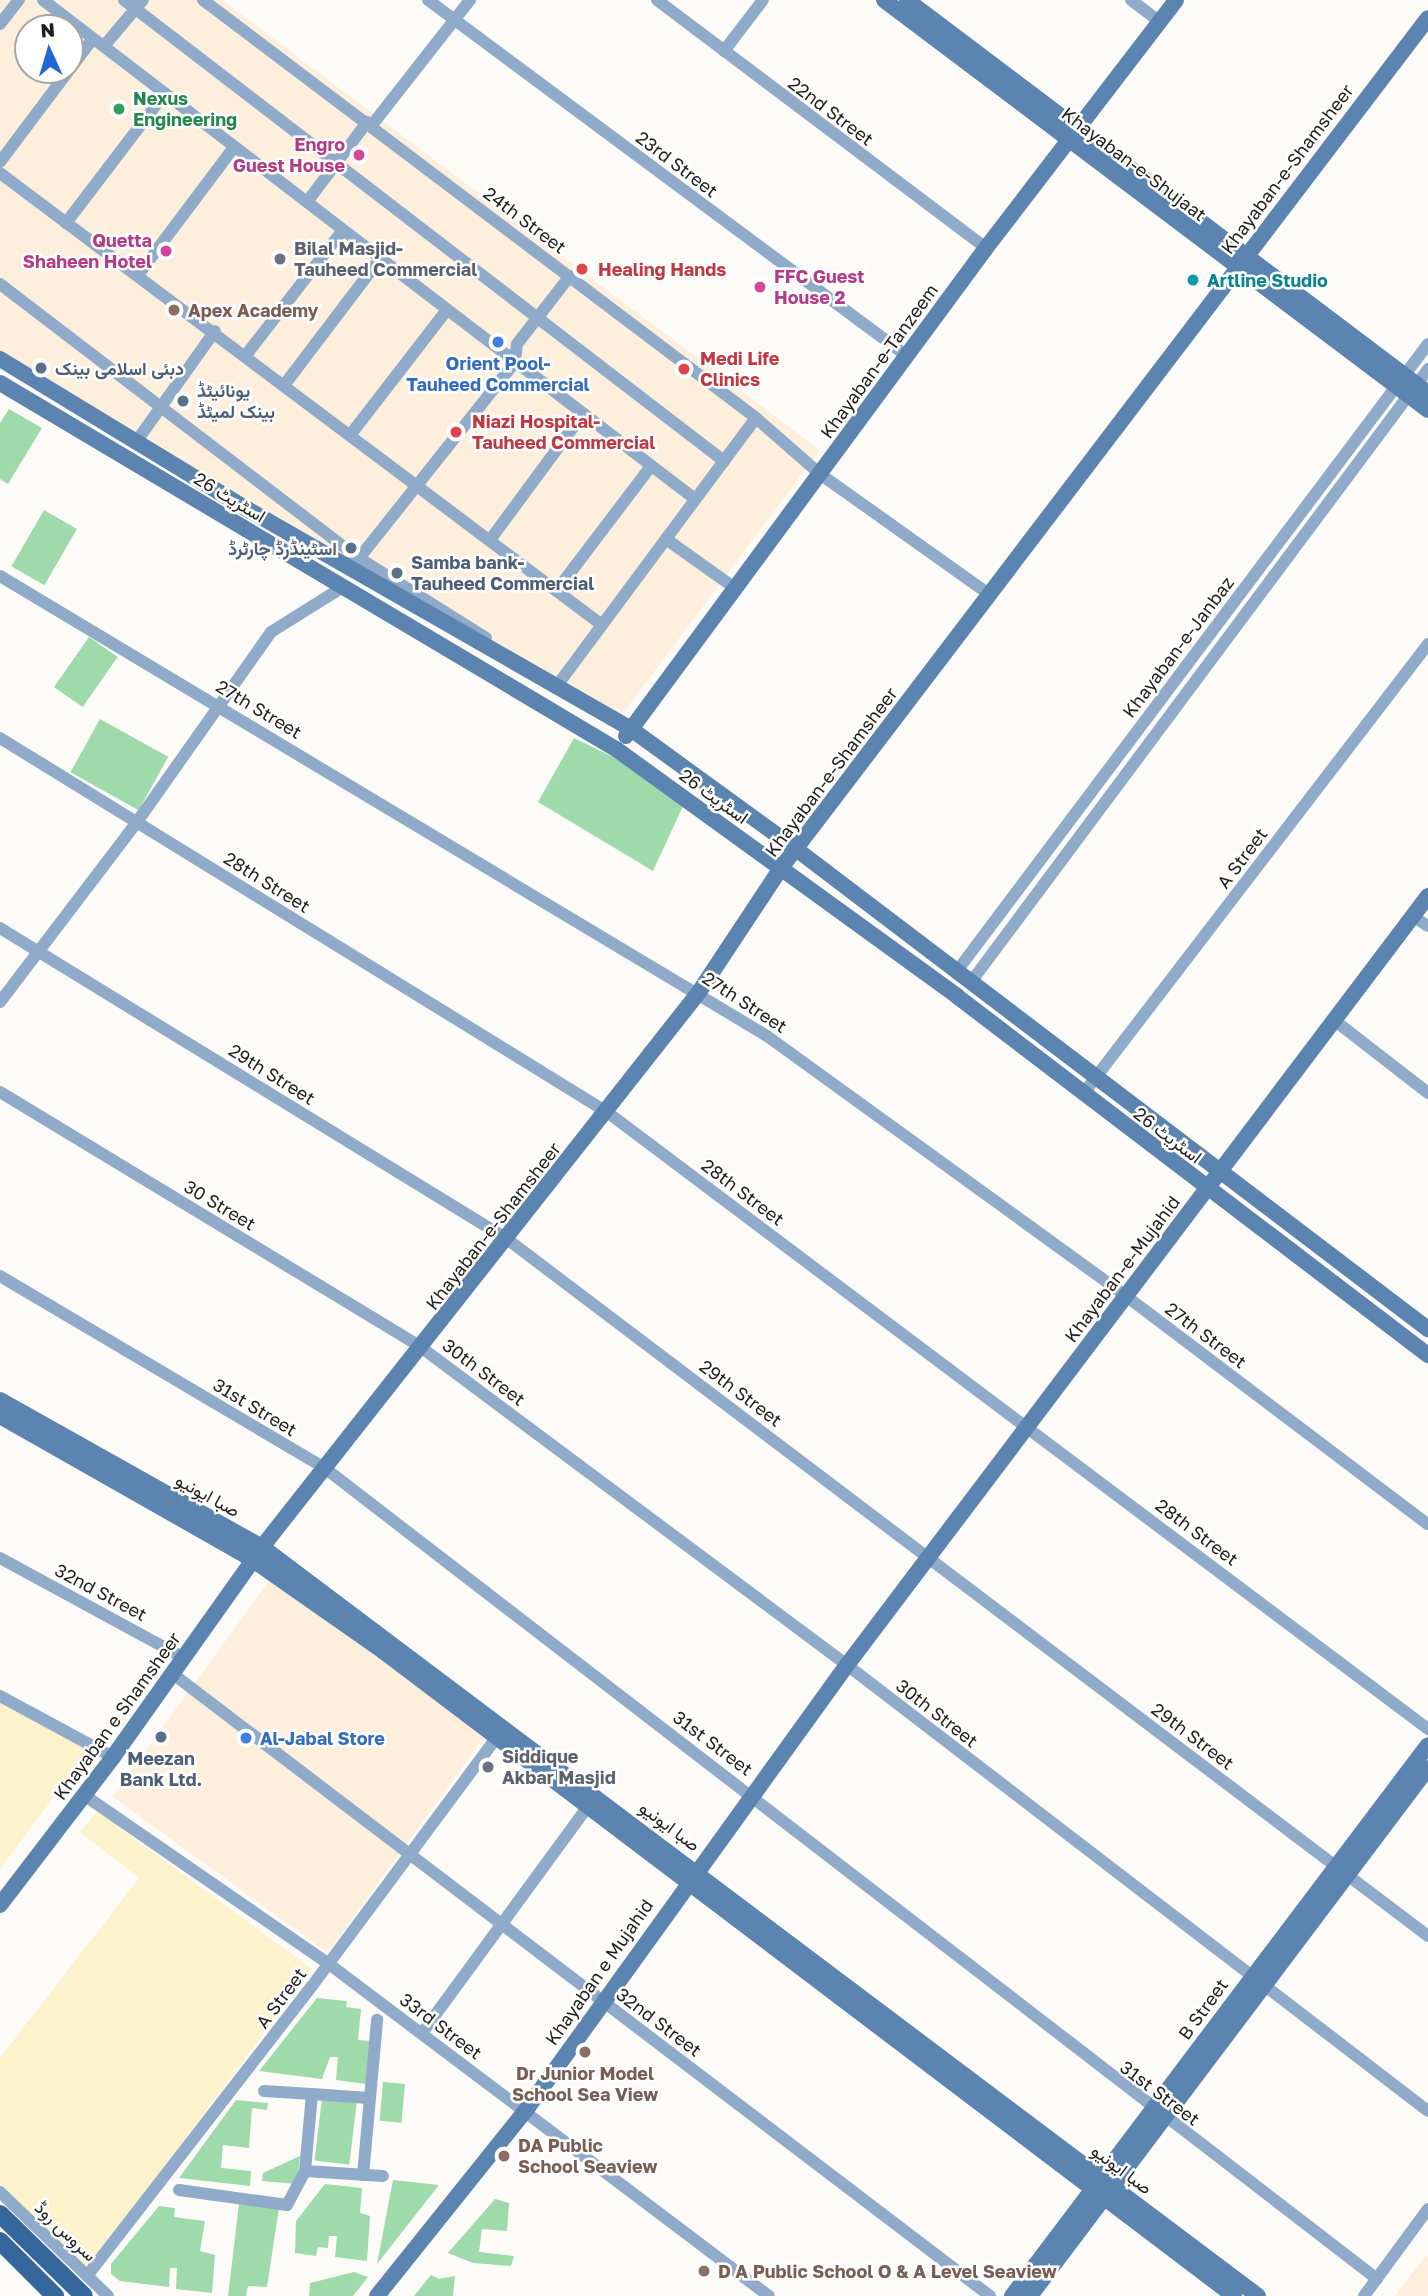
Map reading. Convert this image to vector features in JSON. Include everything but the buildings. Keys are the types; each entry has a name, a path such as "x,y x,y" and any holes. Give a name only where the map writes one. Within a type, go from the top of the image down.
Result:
{"main road":[{"name":"Khayaban-e-Shujaat","path":"884,0 1072,134 1411,386 1428,410"},
{"name":"Khayaban-e-Shujaat","path":"907,0 1072,134"},
{"name":"Khayaban-e-Tanzeem","path":"616,749 986,248 1176,0"},
{"name":"Khayaban-e-Shamsheer","path":"258,1554 699,992 781,868 1428,18"},
{"name":"اسٹریٹ 26","path":"0,359 136,442 356,563 631,729 796,849 1428,1329"},
{"name":"اسٹریٹ 26","path":"0,383 616,749 781,868 1428,1355"},
{"name":"Khayaban-e-Mujahid","path":"847,1665 1428,896"},
{"name":"صبا ایونیو","path":"0,1400 258,1554 692,1875 1102,2188 1234,2296"},
{"name":"صبا ایونیو","path":"0,1416 258,1554 588,1806 692,1875"},
{"name":"Khayaban e Shamsheer","path":"0,1905 113,1757 258,1554"},
{"name":"Khayaban e Mujahid","path":"377,2296 526,2110 601,2000 847,1665"},
{"name":"B Street","path":"1341,1871 1428,1745"},
{"name":"B Street","path":"1012,2296 1102,2188 1256,1980 1341,1871 1428,1769"},
{"name":"صبا ایونیو","path":"1102,2188 1258,2296"},
{"name":"B Street","path":"1030,2296 1102,2188"},
{"path":"0,2214 84,2296"},
{"path":"0,2241 55,2296"}],"street":[{"path":"0,24 19,0"},
{"path":"43,0 695,499"},
{"path":"124,0 139,5 336,164 724,461"},
{"name":"24th Street","path":"203,0 756,418 820,474 990,595"},
{"name":"23rd Street","path":"428,0 907,356"},
{"path":"307,202 470,0"},
{"name":"22nd Street","path":"657,0 986,248"},
{"path":"724,51 762,0"},
{"path":"1131,0 1160,22"},
{"path":"84,56 139,5"},
{"path":"0,162 59,84"},
{"path":"66,223 165,93"},
{"path":"138,275 234,146"},
{"path":"0,173 215,331 602,625"},
{"path":"246,355 343,230"},
{"path":"285,384 380,259"},
{"path":"0,284 161,407 356,563 515,362 517,344 570,276"},
{"path":"351,434 447,310"},
{"path":"136,442 215,331"},
{"name":"Khayaban-e-Janbaz","path":"971,982 1411,386 1428,344"},
{"name":"Khayaban-e-Janbaz","path":"957,971 1411,386 1428,369"},
{"path":"490,540 583,414"},
{"path":"557,685 756,418"},
{"path":"557,590 651,466"},
{"path":"666,539 736,589"},
{"name":"27th Street","path":"0,576 699,992 767,1036 1126,1296 1428,1524"},
{"path":"0,1002 37,949 137,822 271,632 343,587"},
{"name":"A Street","path":"1083,1094 1428,644"},
{"name":"28th Street","path":"0,738 607,1112 1428,1729"},
{"path":"1413,916 1428,926"},
{"name":"29th Street","path":"0,928 507,1239 1428,1936"},
{"path":"1334,1020 1428,1093"},
{"name":"30 Street","path":"0,1092 422,1348"},
{"name":"31st Street","path":"0,1276 326,1469 753,1795 1158,2114 1377,2279"},
{"name":"30th Street","path":"422,1348 847,1665 1428,2110"},
{"name":"32nd Street","path":"0,1558 184,1658"},
{"name":"32nd Street","path":"173,1674 407,1856 990,2296"},
{"path":"0,1696 113,1757"},
{"name":"A Street","path":"87,2276 328,1964 497,1737"},
{"name":"33rd Street","path":"84,1795 328,1964 526,2110 769,2296"},
{"path":"422,2033 588,1806"},
{"path":"363,2175 377,2020"},
{"path":"264,2091 369,2098"},
{"path":"179,2190 287,2205 305,2171 312,2094"},
{"path":"305,2171 383,2176"},
{"name":"سروس روڈ","path":"0,2192 108,2296"},
{"path":"1364,2296 1428,2209"}],"shaded area":[{"path":"0,0 222,0 820,450 618,720 0,356"},
{"path":"271,1578 486,1734 327,1953 112,1796"},
{"path":"1428,2253 1428,2296 1395,2296"}],"green space":[{"path":"9,409 42,428 8,484 0,479 0,423"},
{"path":"44,510 77,529 44,585 12,566"},
{"path":"89,637 118,657 83,707 54,687"},
{"path":"100,719 168,757 139,810 70,772"},
{"path":"574,738 615,758 684,804 653,871 538,802"},
{"path":"317,1998 347,2001 346,2007 361,2009 358,2040 371,2041 366,2084 336,2080 338,2057 330,2057 322,2079 259,2071"},
{"path":"383,2082 405,2084 402,2123 380,2121"},
{"path":"322,2099 357,2103 349,2165 314,2161"},
{"path":"236,2100 268,2103 267,2110 252,2108 249,2148 223,2145 221,2168 251,2171 250,2186 179,2178"},
{"path":"300,2156 297,2184 262,2181 263,2173"},
{"path":"393,2180 439,2185 377,2264"},
{"path":"325,2184 362,2188 360,2213 370,2216 367,2261 335,2257 337,2236 329,2236 328,2248 318,2247 316,2256 295,2253 296,2221"},
{"path":"495,2199 509,2203 507,2231 482,2229 479,2252 514,2256 511,2266 473,2263 448,2253"},
{"path":"239,2204 279,2208 267,2287 248,2286 246,2296 228,2296"},
{"path":"159,2206 175,2208 174,2217 205,2221 200,2251 215,2255 212,2293 176,2289 177,2268 170,2268 169,2287 120,2281 111,2274 111,2264"},
{"path":"354,2272 368,2277 353,2296 309,2296 310,2283"},
{"path":"431,2275 439,2279 455,2276 453,2296 414,2296"}],"sand":[{"path":"0,1702 89,1750 0,1869"},
{"path":"97,1811 312,1969 87,2270 0,2185 0,2058 139,1878 80,1832"}],"place":[{"name":"Nexus Engineering","path":"119,109"},
{"name":"Engro Guest House","path":"359,155"},
{"name":"Quetta Shaheen Hotel","path":"166,251"},
{"name":"Bilal Masjid- Tauheed Commercial","path":"280,259"},
{"name":"Healing Hands","path":"582,269"},
{"name":"Artline Studio","path":"1193,280"},
{"name":"FFC Guest House 2","path":"760,287"},
{"name":"Apex Academy","path":"174,310"},
{"name":"Orient Pool- Tauheed Commercial","path":"498,342"},
{"name":"دبئی اسلامی بینک","path":"41,368"},
{"name":"Medi Life Clinics","path":"684,369"},
{"name":"یونائیٹڈ بینک لمیٹڈ","path":"183,401"},
{"name":"Niazi Hospital- Tauheed Commercial","path":"456,432"},
{"name":"اسٹینڈرڈ چارٹرڈ","path":"351,548"},
{"name":"Samba bank- Tauheed Commercial","path":"397,573"},
{"name":"Meezan Bank Ltd.","path":"161,1737"},
{"name":"Al-Jabal Store","path":"246,1738"},
{"name":"Siddique Akbar Masjid","path":"488,1767"},
{"name":"Dr Junior Model School Sea View","path":"585,2052"},
{"name":"DA Public School Seaview","path":"504,2156"},
{"name":"D A Public School O & A Level Seaview","path":"704,2271"}]}
